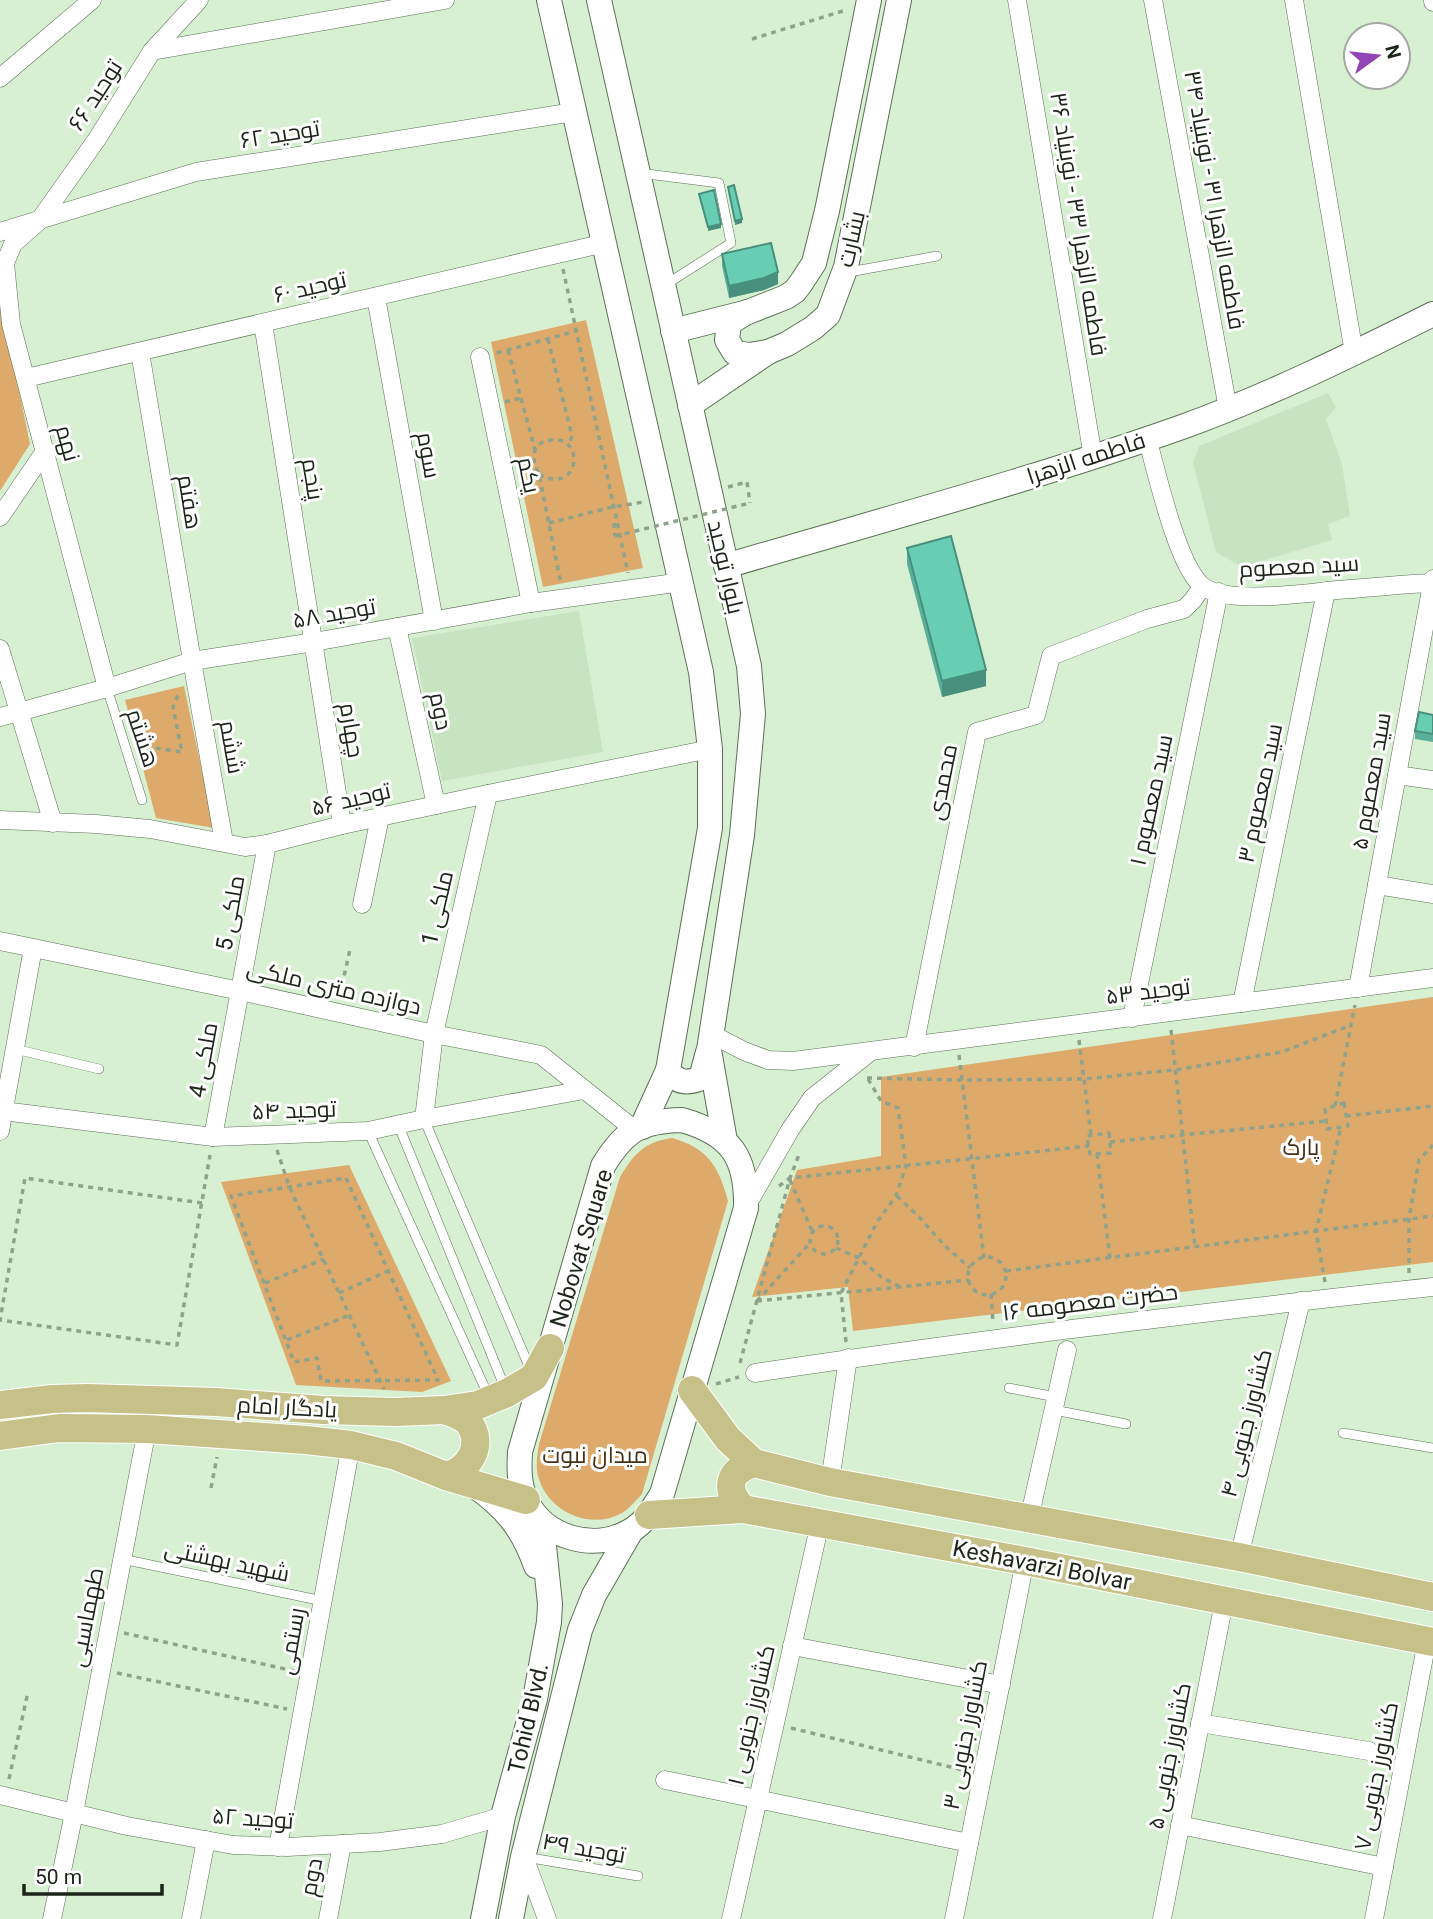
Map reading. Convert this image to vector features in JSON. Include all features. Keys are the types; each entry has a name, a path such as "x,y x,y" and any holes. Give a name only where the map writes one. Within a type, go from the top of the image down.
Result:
{"main road":[{"name":"بلوار توحید","path":"549,0 701,672 709,750 710,828 668,1070 638,1128"},
{"name":"بلوار توحید","path":"599,0 749,666 753,714 742,835 710,1042 725,1141"},
{"name":"بشارت","path":"690,405 768,352 813,328 828,315 843,273 858,214 899,0"},
{"name":"بشارت","path":"673,331 748,312 786,297 795,291 814,263 827,211 868,2"},
{"path":"748,312 729,323 727,340 735,353 749,355 768,352"},
{"name":"فاطمه الزهرا","path":"726,566 1093,457 1147,438 1261,396 1433,314"},
{"path":"668,1070 674,1079 683,1082 693,1082 701,1077 710,1042"},
{"path":"531,1508 560,1534 583,1541 608,1540 640,1523 662,1494 746,1209 746,1184 739,1161 725,1141 705,1127 682,1120 657,1121 638,1128"},
{"name":"Nobovat Square","path":"531,1508 519,1476 520,1452 603,1166 616,1145 638,1128"},
{"path":"534,1377 550,1348"},
{"name":"یادگار امام","path":"0,1405 52,1399 139,1398 323,1410 444,1410 478,1405 499,1397 534,1377"},
{"name":"Keshavarzi Bolvar","path":"692,1390 728,1439 754,1463 830,1482 1239,1557 1433,1597"},
{"path":"444,1410 462,1417 474,1432 474,1453 469,1462 455,1474 459,1480 494,1500 525,1538 541,1584 545,1646"},
{"name":"یادگار امام","path":"0,1436 59,1428 147,1429 351,1445 396,1456 531,1508"},
{"path":"743,1509 734,1500 731,1488 734,1476 742,1467 754,1463"},
{"name":"Tohid Blvd.","path":"483,1919 503,1816 535,1699 550,1604 544,1546 531,1508"},
{"name":"Keshavarzi Bolvar","path":"640,1523 743,1509 1025,1561 1430,1642"},
{"name":"Tohid Blvd.","path":"511,1919 523,1857 580,1630 594,1595 640,1523"}],"street":[{"path":"0,78 92,0"},
{"name":"توحید ۶۶","path":"39,221 97,139 152,51 199,0"},
{"path":"152,51 446,0"},
{"name":"فاطمه الزهرا ۳۳ - نوبنیاد ۳۶","path":"1017,0 1093,457"},
{"name":"فاطمه الزهرا ۳۱ - نوبنیاد ۳۴","path":"1153,0 1228,409"},
{"path":"1294,0 1354,353"},
{"name":"توحید ۶۲","path":"0,232 196,172 574,112"},
{"name":"نهم","path":"39,221 13,244 5,263 11,324 107,688"},
{"name":"توحید ۶۰","path":"26,378 605,243"},
{"name":"سوم","path":"376,297 434,621"},
{"name":"پنجم","path":"263,323 314,642"},
{"name":"هفتم","path":"140,352 192,661"},
{"name":"یکم","path":"480,358 531,603"},
{"path":"1147,438 1182,554 1191,573 1210,589"},
{"path":"0,517 45,451"},
{"name":"سید معصوم","path":"1210,589 1231,595 1264,596 1433,581"},
{"name":"سید معصوم ۵","path":"1358,988 1433,581"},
{"name":"توحید ۵۸","path":"0,717 107,688 192,661 531,603 681,582"},
{"name":"سید معصوم ۱","path":"1132,1018 1210,589"},
{"name":"محمدی","path":"914,1047 977,732 1036,715 1051,656 1147,619 1184,609 1210,589"},
{"name":"سید معصوم ۳","path":"1242,1003 1326,592"},
{"name":"دوم","path":"397,626 436,805"},
{"name":"چهارم","path":"314,642 342,825"},
{"path":"0,649 52,822"},
{"name":"ششم","path":"192,661 224,842"},
{"name":"توحید ۵۶","path":"0,820 150,829 245,847 488,794 709,750"},
{"path":"1397,775 1433,780"},
{"name":"ملکی 1","path":"424,1119 434,1034 488,794"},
{"path":"362,904 380,817"},
{"name":"ملکی 5","path":"240,991 268,844"},
{"path":"1377,885 1433,894"},
{"name":"دوازده متری ملکی","path":"0,941 541,1055 584,1090 638,1128"},
{"path":"0,1130 33,948"},
{"name":"توحید ۵۳","path":"710,1042 768,1060 793,1061 1433,978"},
{"name":"ملکی 4","path":"214,1137 240,991"},
{"path":"746,1209 790,1130 812,1098 870,1052"},
{"name":"توحید ۵۴","path":"4,1111 214,1137 271,1135 369,1131 584,1090"},
{"name":"حضرت معصومه ۱۶","path":"755,1373 994,1339 1433,1287"},
{"name":"کشاورز جنوبی ۴","path":"1239,1557 1301,1301"},
{"path":"1029,1519 1067,1350"},
{"path":"830,1482 848,1358"},
{"name":"طهماسبی","path":"74,1813 147,1429"},
{"name":"رستمی","path":"278,1847 351,1445"},
{"name":"کشاورز جنوبی ۱","path":"731,1919 820,1523"},
{"name":"کشاورز جنوبی ۳","path":"954,1919 1025,1561"},
{"name":"کشاورز جنوبی ۵","path":"1161,1919 1224,1602"},
{"name":"کشاورز جنوبی ۷","path":"1374,1919 1430,1642"},
{"path":"792,1646 1001,1685"},
{"path":"1200,1723 1369,1751"},
{"path":"665,1780 969,1843"},
{"name":"توحید ۵۲","path":"2,1796 127,1826 233,1845 278,1847 380,1842 442,1834 503,1816"},
{"path":"52,1919 74,1813"},
{"path":"1180,1825 1384,1867"},
{"path":"191,1919 206,1840"},
{"name":"دوم","path":"328,1919 342,1844"},
{"path":"523,1857 547,1919"}],"lane":[{"path":"638,173 719,183 731,243 663,286"},
{"path":"843,273 937,256"},
{"name":"هشتم","path":"107,688 142,800"},
{"path":"15,1049 99,1069"},
{"path":"424,1119 534,1377"},
{"path":"398,1124 499,1397"},
{"path":"369,1131 499,1397"},
{"path":"1009,1388 1126,1424"},
{"path":"1342,1433 1433,1448"},
{"name":"شهید بهشتی","path":"122,1559 323,1601"},
{"name":"توحید ۴۹","path":"523,1857 638,1876"}],"path":[{"path":"752,39 868,2"},
{"path":"560,254 631,589"},
{"path":"480,358 576,331"},
{"path":"548,339 572,436 569,445"},
{"path":"508,350 535,450 533,463 539,474 564,598"},
{"path":"535,450 545,440 557,439 569,445 575,457 573,470 563,479 550,481 539,474"},
{"path":"612,507 615,536 750,503 747,482"},
{"path":"549,523 612,507 663,500"},
{"path":"124,743 182,752 173,707 192,661"},
{"path":"336,1012 350,949"},
{"path":"1335,1106 1358,988"},
{"path":"1169,1013 1195,1247"},
{"path":"1076,1025 1091,1135"},
{"path":"858,1085 867,1078 1084,1079 1175,1070 1282,1052 1351,1025"},
{"path":"957,1041 984,1258"},
{"path":"848,1358 841,1293 877,1222 896,1196 906,1166 898,1108 881,1101 867,1078"},
{"path":"1344,1103 1348,1126 1327,1129 1325,1109 1335,1106 1344,1103"},
{"path":"1346,1116 1433,1106"},
{"path":"1110,1142 1326,1121"},
{"path":"1328,1298 1316,1231 1340,1127"},
{"path":"1109,1133 1111,1153 1090,1154 1087,1136 1091,1135 1109,1133"},
{"path":"271,1135 289,1186 394,1412"},
{"path":"202,1203 25,1178 0,1321 177,1345 214,1137"},
{"path":"736,1378 790,1178 804,1142"},
{"path":"1409,1290 1409,1219 1419,1160 1433,1145"},
{"path":"790,1178 1089,1146"},
{"path":"1097,1154 1110,1258"},
{"path":"346,1178 438,1380 321,1381 317,1358 294,1362 231,1196 289,1186 346,1178"},
{"path":"757,1301 810,1242 812,1232 790,1178"},
{"path":"896,1196 970,1268"},
{"path":"1006,1271 1433,1216"},
{"path":"810,1242 816,1252 827,1254 836,1248 838,1237 832,1228 821,1226 812,1232"},
{"path":"836,1248 859,1258 881,1277 901,1287"},
{"path":"989,1256 1000,1261 1006,1271 1005,1283 997,1292 986,1295 975,1290 969,1280 970,1268 978,1259 984,1258 989,1256"},
{"path":"265,1283 324,1259"},
{"path":"339,1293 388,1271"},
{"path":"757,1301 969,1280"},
{"path":"991,1294 994,1339"},
{"path":"286,1340 350,1315"},
{"path":"692,1390 755,1373"},
{"path":"211,1488 221,1434"},
{"path":"109,1630 310,1675"},
{"path":"102,1670 303,1713"},
{"path":"2,1796 28,1692"},
{"path":"775,1724 982,1775"}],"shaded area":[{"path":"1328,393 1336,407 1326,419 1342,464 1350,516 1328,524 1332,540 1242,567 1216,552 1193,462 1199,446"},
{"path":"579,611 603,752 442,781 412,638"}],"green space":[{"path":"0,298 30,444 0,491"},
{"path":"586,320 643,568 543,587 491,342"},
{"path":"184,686 214,828 156,818 125,700"},
{"name":"پارک","path":"1433,997 1433,1262 853,1331 848,1287 752,1297 797,1170 881,1156 881,1077"},
{"name":"میدان نبوت","path":"672,1138 703,1153 721,1178 728,1201 642,1494 622,1513 595,1520 582,1518 558,1506 541,1484 537,1471 539,1444 620,1177 641,1150"},
{"path":"349,1165 451,1381 422,1392 296,1385 221,1182"}],"building":[{"path":"734,185 742,219 735,221 728,187"},
{"path":"714,190 721,224 708,227 699,194"},
{"path":"771,243 778,272 729,286 722,254"},
{"path":"951,536 986,670 942,681 907,548"},
{"path":"1419,712 1433,715 1433,734 1415,731"}]}
